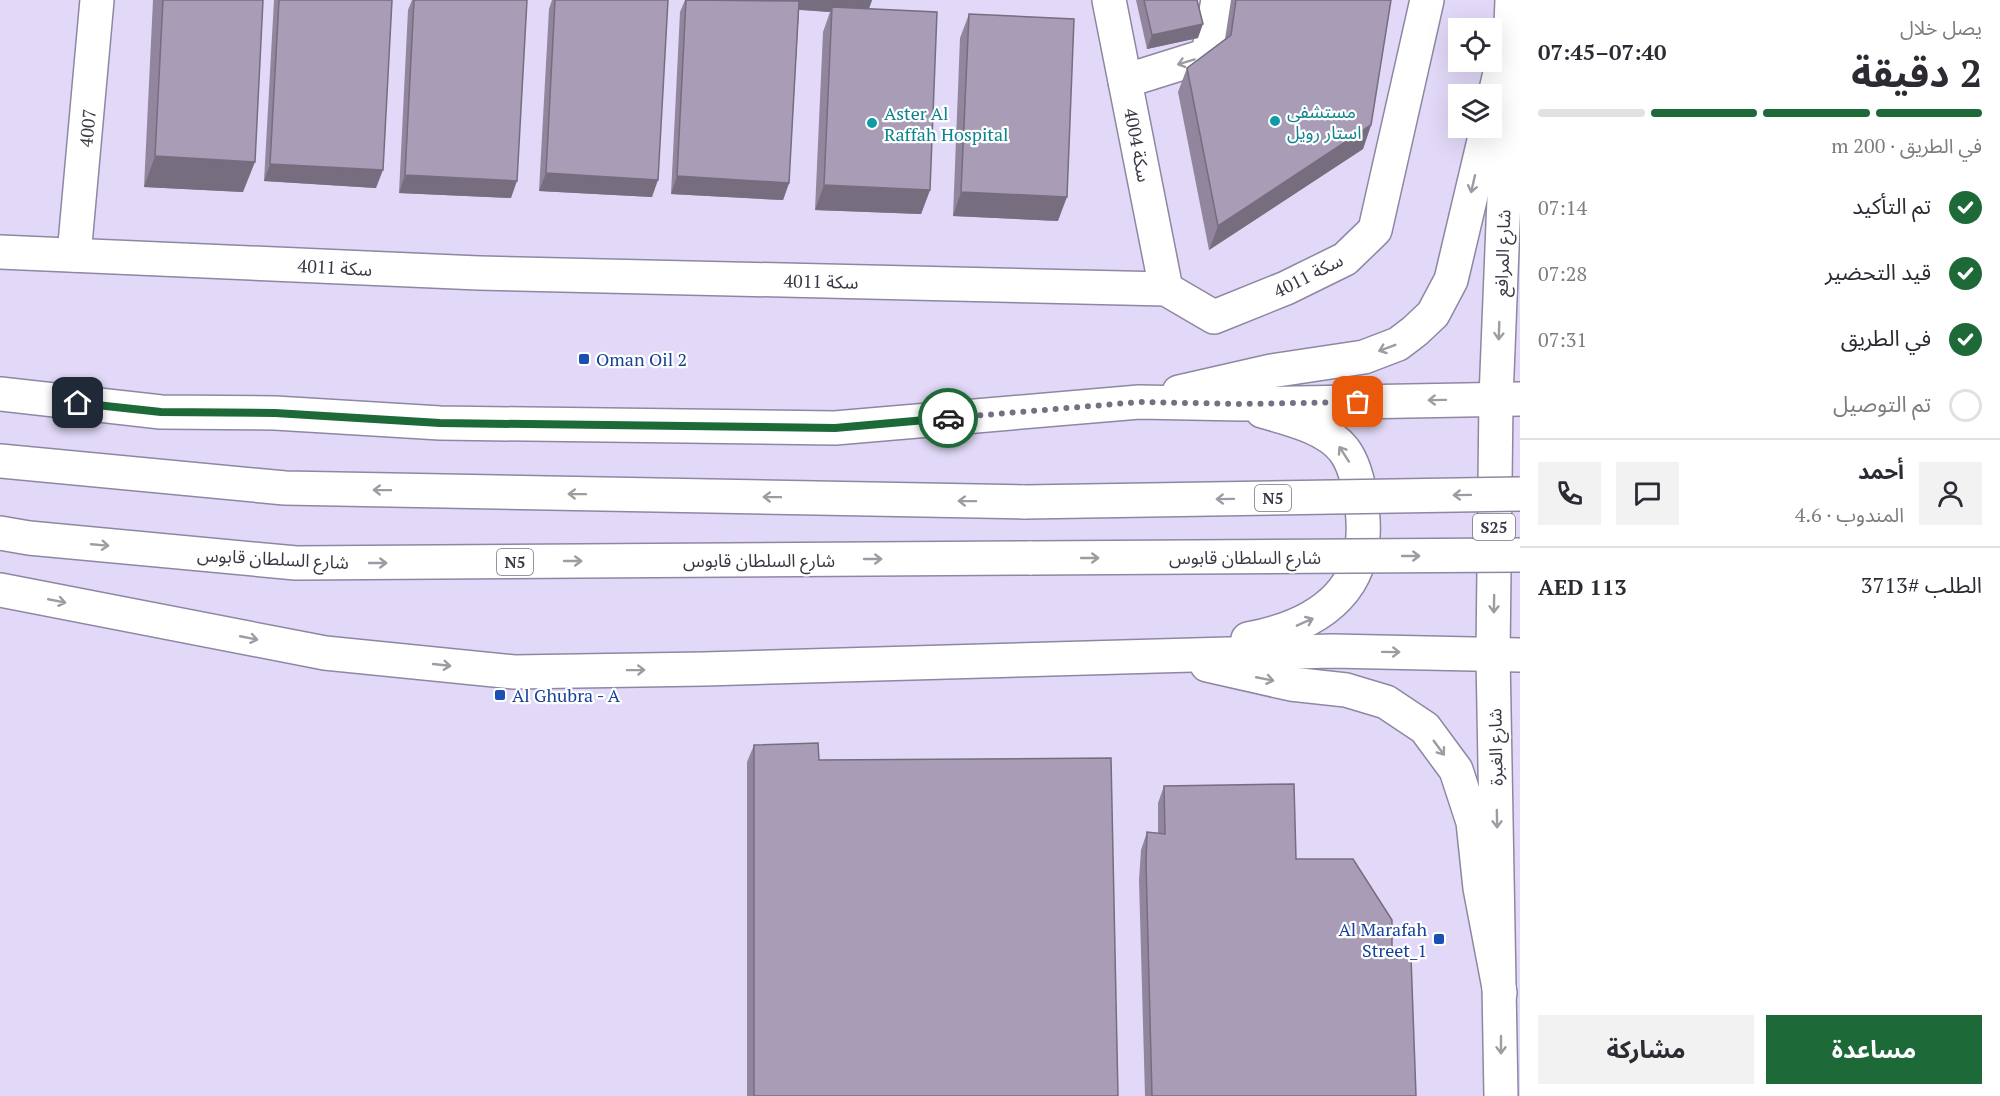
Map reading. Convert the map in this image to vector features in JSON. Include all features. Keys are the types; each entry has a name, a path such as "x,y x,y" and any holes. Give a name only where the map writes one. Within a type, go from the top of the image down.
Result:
{"main road":[{"name":"4007","path":"74,255 97,0"},
{"name":"سكة 4004","path":"1109,0 1166,289"},
{"path":"1125,81 1208,55 1218,0"},
{"name":"سكة 4011","path":"0,252 479,273 1166,289 1214,317 1286,288 1345,259 1376,230 1427,0"},
{"path":"1497,84 1512,13"},
{"name":"شارع المرافع","path":"1508,398 1512,13"},
{"path":"1139,402 1219,381 1364,357 1398,344 1433,314 1451,280 1485,138"},
{"path":"5,392 161,412 275,413 440,423 835,428 1139,402 1242,404 1508,398"},
{"name":"شارع الغبرة","path":"1501,1096 1500,993 1508,398"},
{"path":"1167,655 1282,633 1316,617 1338,599 1351,577 1364,544 1364,518 1358,479 1344,451 1327,436 1296,422 1242,404"},
{"name":"N5","path":"0,461 285,488 1025,502 1520,494"},
{"name":"شارع السلطان قابوس","path":"0,533 29,538 296,563 1520,555"},
{"path":"0,590 325,653 514,672 704,669 1332,651 1506,655"},
{"path":"1167,655 1248,676 1346,690 1386,702 1425,728 1456,770 1473,822 1480,888 1500,993"}],"building":[{"path":"163,0 263,0 255,162 155,156"},
{"path":"279,0 392,0 383,170 270,164"},
{"path":"414,0 527,0 517,181 405,175"},
{"path":"555,0 668,0 658,180 546,173"},
{"path":"686,0 799,1 789,183 677,176"},
{"path":"1144,0 1197,0 1203,24 1152,35"},
{"name":"مستشفى استار رويل","path":"1236,0 1391,0 1371,125 1218,226 1187,68 1231,35"},
{"name":"Aster Al Raffah Hospital","path":"832,7 937,12 930,190 824,185"},
{"name":"Aster Al Raffah Hospital","path":"969,14 1074,19 1067,197 961,192"},
{"path":"818,743 819,760 1111,758 1118,1096 754,1096 754,745"},
{"path":"1294,784 1296,859 1353,859 1392,920 1392,954 1411,957 1416,1096 1152,1096 1147,832 1165,834 1164,786"}],"way so far":[{"path":"948,418 1139,402 1242,404 1358,402"}],"place":[{"name":"مستشفى استار رويل","path":"1275,121"},
{"name":"Aster Al Raffah Hospital","path":"872,123"},
{"name":"Oman Oil 2","path":"584,359"},
{"name":"Al Ghubra - A","path":"500,695"},
{"name":"Al Marafah Street_1","path":"1439,939"}],"route":[{"path":"78,403 161,412 275,413 440,423 835,428 948,418"}]}
